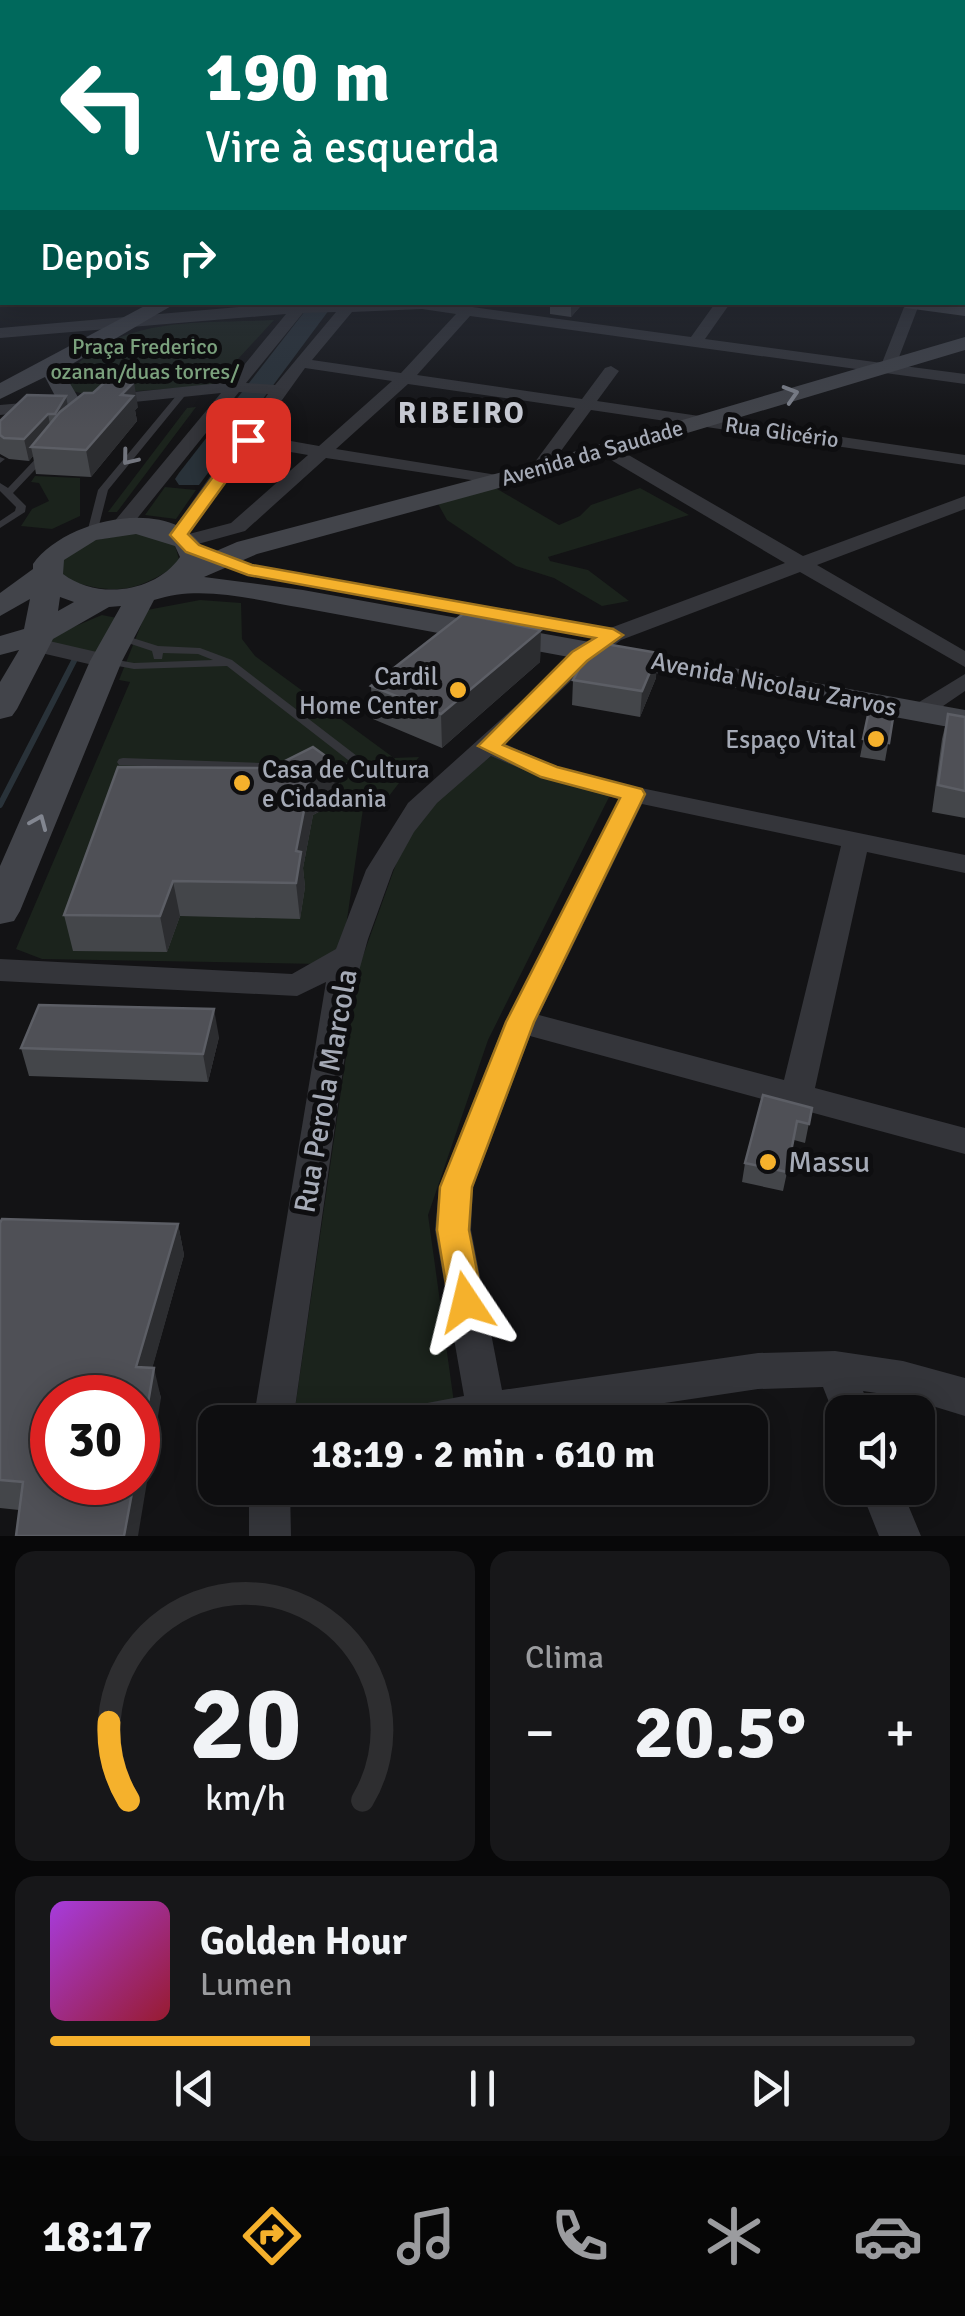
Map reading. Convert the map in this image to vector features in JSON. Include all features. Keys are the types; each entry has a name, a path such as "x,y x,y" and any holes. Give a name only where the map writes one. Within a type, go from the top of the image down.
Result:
{"main road":[{"path":"0,392 163,305"},
{"path":"926,305 965,310"},
{"name":"Avenida da Saudade","path":"181,562 538,470 965,343"},
{"path":"56,408 55,370 66,356"},
{"path":"0,710 16,640 48,575 52,554 106,530 152,528 181,562"},
{"path":"16,640 181,562"},
{"path":"0,912 113,649 181,562"},
{"name":"Avenida Nicolau Zarvos","path":"181,562 251,590 380,617 947,696 965,720"},
{"name":"Avenida Nicolau Zarvos","path":"181,562 248,570 591,644"},
{"path":"48,575 69,592 105,597"},
{"path":"0,606 48,575"}],"street":[{"path":"0,333 39,323 130,324 346,306 410,305 463,308 965,379"},
{"path":"695,342 722,305"},
{"path":"883,366 910,305"},
{"path":"106,530 188,484 248,440 273,390 302,362 346,306"},
{"path":"181,562 230,533 327,451 406,376 463,308"},
{"path":"181,562 188,484 236,388 299,310"},
{"name":"Rua Glicério","path":"302,362 965,460"},
{"path":"538,470 592,402 611,371"},
{"path":"0,410 56,408 236,388 273,390"},
{"path":"248,440 497,481"},
{"path":"607,450 965,660"},
{"path":"934,507 965,488"},
{"path":"591,644 793,558 934,507 965,502"},
{"path":"934,507 965,522"},
{"path":"16,640 113,649"},
{"name":"Rua Perola Marcola","path":"276,1405 340,985 392,844 442,783 489,746 591,644"},
{"path":"489,746 549,772 634,794 965,864"},
{"path":"485,1405 453,1230 456,1187 520,1022 634,794"},
{"path":"796,1099 856,840"},
{"path":"0,970 297,984 349,955"},
{"path":"520,1022 796,1099 965,1141"},
{"path":"522,1405 758,1372 835,1368 903,1379 965,1397"},
{"path":"835,1368 845,1395"},
{"path":"270,1505 270,1536"},
{"path":"888,1505 900,1536"}],"lane":[{"path":"106,530 103,490 184,392"},
{"path":"0,525 20,512 21,506 5,489 58,440"},
{"path":"113,649 209,653 228,662 364,766 303,769 123,762"},
{"path":"113,649 148,664 228,662"},
{"path":"148,664 158,656 157,649"},
{"path":"201,665 209,653"}],"green space":[{"name":"Praça Frederico ozanan/duas torres/","path":"274,320 214,385 88,395 73,391 65,378 85,357 108,342 134,333 189,323"},
{"path":"196,407 117,512 108,512 187,408"},
{"path":"35,476 80,478 80,516 52,529 21,526 32,509 49,501 39,483 31,482"},
{"path":"492,486 559,525 580,516 591,505 640,488 689,515 548,557 550,561 588,570 629,601 602,606 554,578 516,566 447,520 437,502"},
{"path":"165,487 196,490 176,519 145,515"},
{"path":"135,533 175,545 180,563 150,581 124,589 97,588 63,579 61,560 84,542"},
{"name":"Casa de Cultura e Cidadania","path":"200,600 241,603 242,639 255,656 394,758 419,757 389,796 363,809 343,947 320,964 42,959 16,949 130,682 119,680 147,610"},
{"path":"102,615 117,618 107,653 43,648 45,639"},
{"path":"495,753 610,795 488,1040 428,1215 454,1405 295,1405 359,967 401,850 428,807"}],"building":[{"path":"134,382 121,395 133,396 86,450 31,447 60,412 84,393 93,393 104,383"},
{"path":"27,395 66,396 55,414 48,414 24,439 4,438 0,435 0,421"},
{"path":"463,614 541,630 441,714 371,686"},
{"path":"594,642 658,653 642,691 573,680"},
{"path":"871,701 895,705 889,743 863,739"},
{"path":"948,714 965,717 965,791 938,785"},
{"path":"313,747 338,765 310,780 296,851 301,852 296,883 173,881 160,916 64,915 118,767 271,768"},
{"path":"39,1005 214,1009 203,1054 21,1048"},
{"name":"Massu","path":"763,1095 812,1108 809,1124 797,1121 787,1172 745,1163"},
{"path":"2,1219 178,1224 136,1367 154,1368 153,1375 30,1375 30,1505 130,1505 124,1536 16,1536 23,1482 0,1480"}],"waterway":[{"path":"189,479 303,325 322,305"},
{"path":"0,805 75,659"}],"place":[{"name":"Cardil Home Center","path":"458,690"},
{"name":"Espaço Vital","path":"876,739"},
{"name":"Casa de Cultura e Cidadania","path":"242,783"},
{"name":"Massu","path":"768,1162"}],"district":[{"name":"RIBEIRO","path":"462,413"}],"route":[{"path":"248,440 179,535 193,548 248,570 613,635 580,656 489,746 549,772 634,794 520,1022 456,1187 453,1230 466,1302"}]}
